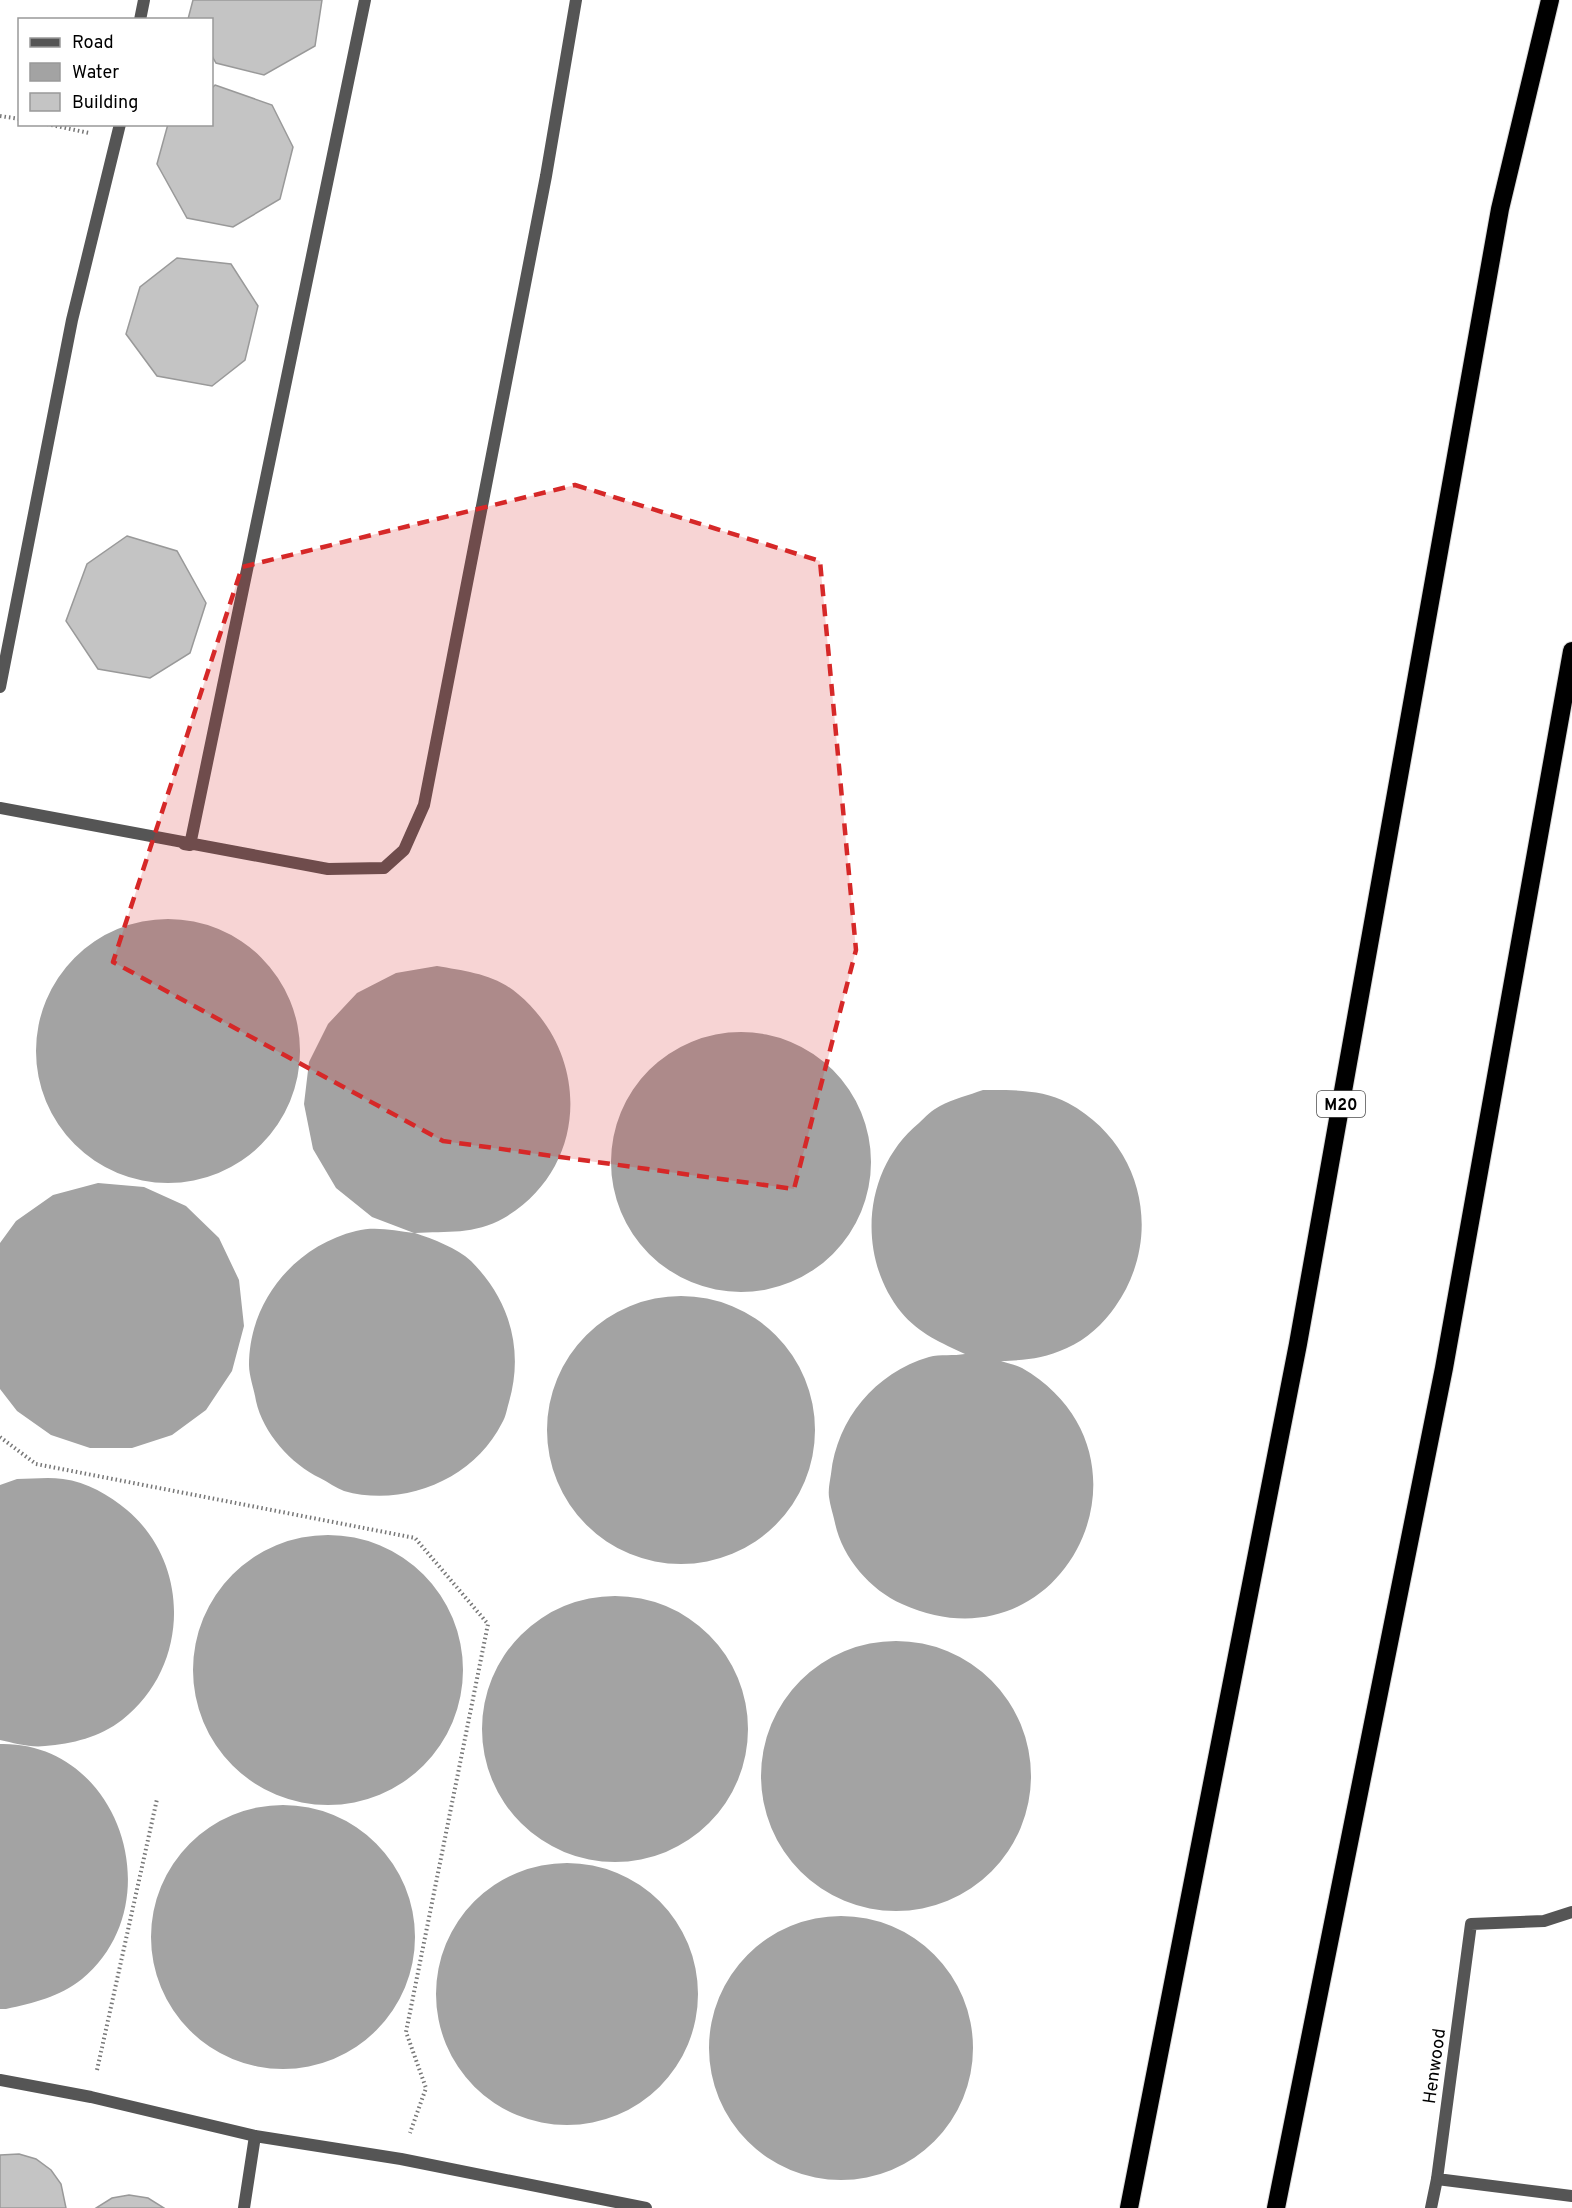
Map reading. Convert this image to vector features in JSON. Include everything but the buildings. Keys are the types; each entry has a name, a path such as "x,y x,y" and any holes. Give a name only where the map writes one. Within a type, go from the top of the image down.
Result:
{"highway":[{"name":"M20","path":"1130,2208 1298,1344 1500,209 1550,0"},
{"path":"1276,2208 1444,1368 1572,651"}],"street":[{"path":"140,18 144,0"},
{"path":"190,845 365,0"},
{"path":"0,808 328,869 384,868 404,850 424,805 546,176 576,0"},
{"path":"0,687 72,320 120,126"},
{"name":"Henwood","path":"1437,2179 1471,1924 1544,1921 1572,1912"},
{"path":"0,2080 91,2097 255,2136 401,2159 646,2208"},
{"path":"244,2208 255,2136"},
{"path":"1431,2208 1437,2179 1572,2196"}],"path":[{"path":"0,116 18,119"},
{"path":"57,126 117,138"},
{"path":"0,1437 36,1464 415,1538 488,1624 406,2032 426,2088 401,2159"},
{"path":"91,2097 157,1799"}],"highlighted area":[{"path":"575,485 820,561 856,950 794,1189 443,1141 113,962 242,567"}],"water":[{"path":"168,919 194,922 218,929 252,949 270,967 290,1001 297,1025 300,1051 297,1077 290,1101 270,1135 252,1153 218,1173 194,1180 168,1183 142,1180 118,1173 84,1153 66,1135 46,1101 39,1077 36,1051 39,1025 46,1001 66,967 84,949 118,929 142,922"},
{"path":"437,966 479,974 500,982 518,994 542,1019 559,1048 568,1078 570,1110 565,1141 552,1170 532,1197 504,1218 482,1227 460,1231 415,1233 452,1248 471,1261 496,1292 504,1309 514,1345 515,1364 509,1402 503,1421 490,1443 456,1474 413,1492 367,1495 344,1491 309,1472 289,1456 272,1436 256,1401 249,1365 251,1341 257,1319 267,1298 295,1263 314,1249 334,1238 356,1231 385,1229 414,1233 372,1217 336,1188 313,1149 304,1104 309,1062 328,1024 357,993 396,973"},
{"path":"728,1032 754,1032 779,1037 802,1047 824,1061 842,1079 856,1101 866,1124 871,1162 866,1200 856,1223 842,1245 824,1263 802,1277 779,1287 754,1292 728,1292 703,1287 680,1277 658,1263 640,1245 626,1223 616,1200 611,1175 611,1149 616,1124 626,1101 640,1079 658,1061 680,1047 703,1037"},
{"path":"983,1090 1027,1091 1048,1095 1068,1103 1094,1121 1114,1142 1129,1167 1138,1194 1142,1223 1139,1252 1130,1280 1115,1307 1100,1325 1074,1345 1050,1355 1001,1361 1022,1368 1067,1406 1089,1452 1092,1500 1079,1546 1050,1584 1010,1610 960,1618 902,1604 890,1598 869,1581 859,1571 844,1548 835,1523 829,1491 835,1454 841,1435 850,1417 862,1401 892,1374 910,1364 929,1357 965,1354 923,1332 901,1312 887,1290 877,1265 872,1240 872,1214 877,1188 886,1164 900,1142 937,1108"},
{"path":"98,1183 144,1187 186,1206 219,1238 239,1280 244,1326 232,1371 206,1410 172,1435 132,1448 90,1448 51,1435 17,1411 0,1389 0,1243 16,1221 53,1195"},
{"path":"681,1296 707,1299 732,1306 755,1319 776,1335 792,1356 805,1379 812,1404 815,1430 812,1456 805,1481 792,1504 776,1525 755,1541 732,1554 707,1561 681,1564 655,1561 630,1554 607,1541 586,1525 570,1504 557,1481 550,1456 547,1430 550,1404 557,1379 570,1356 586,1335 607,1319 630,1306 655,1299"},
{"path":"17,1479 63,1479 89,1486 113,1499 127,1510 148,1533 163,1559 172,1587 174,1616 170,1645 160,1673 144,1698 122,1720 85,1739 45,1746 22,1745 0,1740 0,1485"},
{"path":"328,1535 354,1538 380,1545 414,1566 432,1584 453,1618 460,1644 463,1670 460,1696 453,1722 432,1756 414,1774 380,1795 354,1802 328,1805 302,1802 276,1795 242,1774 224,1756 203,1722 196,1696 193,1670 196,1644 203,1618 224,1584 242,1566 276,1545 302,1538"},
{"path":"602,1596 628,1596 654,1601 678,1611 700,1626 718,1644 733,1666 743,1690 748,1729 743,1768 733,1792 718,1814 700,1832 678,1847 654,1857 628,1862 602,1862 576,1857 552,1847 530,1832 512,1814 497,1792 487,1768 482,1742 482,1716 487,1690 497,1666 512,1644 530,1626 552,1611 576,1601"},
{"path":"896,1641 935,1647 959,1657 991,1681 1015,1713 1025,1737 1031,1776 1025,1815 1015,1839 991,1871 959,1895 935,1905 896,1911 857,1905 833,1895 801,1871 777,1839 767,1815 761,1776 767,1737 777,1713 801,1681 833,1657 857,1647"},
{"path":"0,1744 42,1750 76,1769 103,1797 120,1832 128,1871 124,1910 110,1947 82,1979 55,1995 6,2009 0,2009"},
{"path":"283,1805 309,1807 334,1815 367,1835 385,1853 405,1886 413,1911 415,1937 413,1963 405,1988 385,2021 367,2039 334,2059 309,2067 283,2069 257,2067 232,2059 199,2039 181,2021 161,1988 153,1963 151,1937 153,1911 161,1886 181,1853 199,1835 232,1815 257,1807"},
{"path":"567,1863 593,1866 617,1873 640,1885 660,1901 676,1921 688,1944 695,1968 698,1994 695,2020 688,2044 676,2067 660,2087 640,2103 617,2115 593,2122 567,2125 541,2122 517,2115 494,2103 474,2087 458,2067 446,2044 439,2020 436,1994 439,1968 446,1944 458,1921 474,1901 494,1885 517,1873 541,1866"},
{"path":"841,1916 867,1918 892,1926 925,1946 943,1964 963,1997 971,2022 973,2048 971,2074 963,2099 943,2132 925,2150 892,2170 867,2178 841,2180 815,2178 790,2170 757,2150 739,2132 719,2099 711,2074 709,2048 711,2022 719,1997 739,1964 757,1946 790,1926 815,1918"}]}
